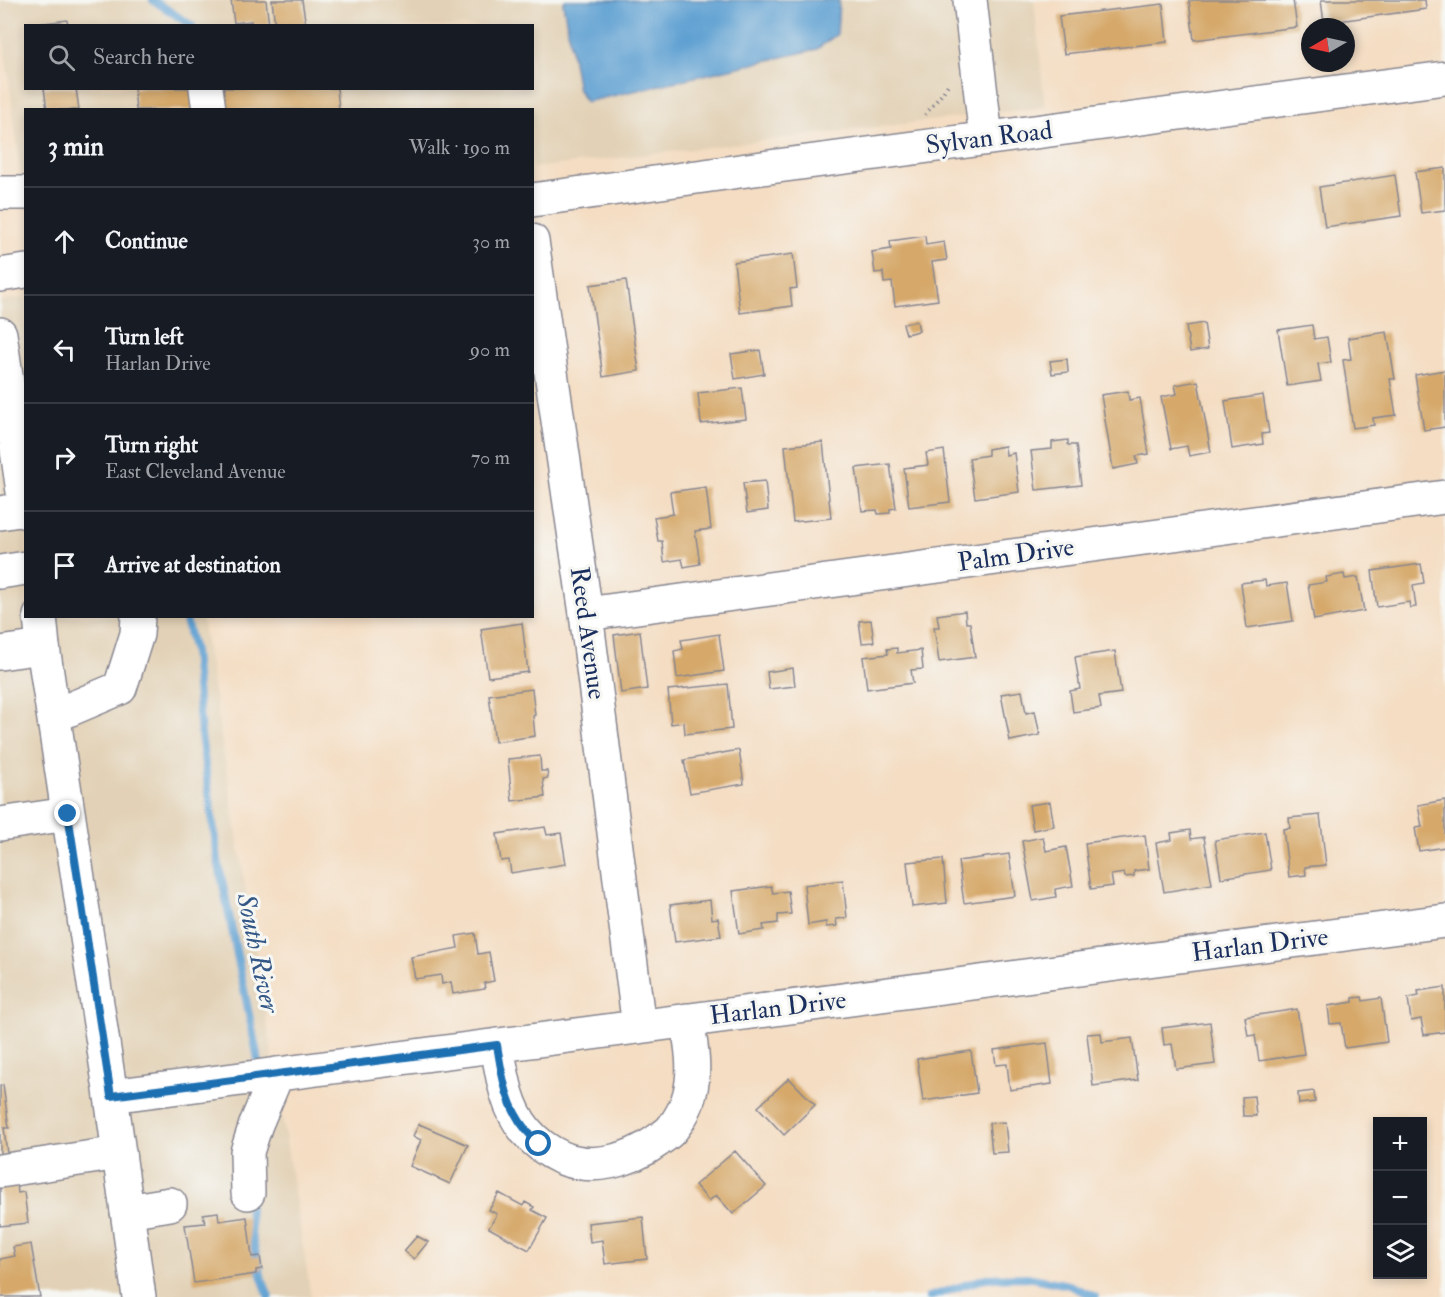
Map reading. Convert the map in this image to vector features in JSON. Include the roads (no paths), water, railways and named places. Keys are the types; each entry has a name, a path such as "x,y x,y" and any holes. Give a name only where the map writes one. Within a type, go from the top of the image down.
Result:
{"street":[{"path":"970,0 986,138"},
{"name":"Sylvan Road","path":"534,200 1445,78"},
{"path":"206,90 209,108"},
{"path":"0,193 24,193"},
{"name":"Reed Avenue","path":"534,255 586,614 639,1026"},
{"path":"0,275 24,271"},
{"path":"0,334 18,411 24,497"},
{"name":"Palm Drive","path":"586,614 1445,497"},
{"path":"0,513 24,511"},
{"path":"0,572 24,568"},
{"path":"54,716 120,688 137,634 138,618"},
{"path":"0,653 42,632 139,1297"},
{"path":"0,824 68,814"},
{"name":"Harlan Drive","path":"111,1096 1445,921"},
{"path":"497,1045 503,1082 512,1109 525,1130 539,1144 562,1158 602,1163 629,1157 651,1145 670,1131 681,1116 690,1093 692,1073 687,1020"},
{"path":"248,1192 247,1152 277,1074"},
{"path":"0,1171 119,1153"},
{"path":"127,1211 170,1204"}],"water":[{"path":"565,0 839,0 837,34 817,49 586,102 578,90 563,3"}],"waterway":[{"name":"South River","path":"153,0 189,24"},
{"name":"South River","path":"186,618 194,651 201,735 218,860 260,1069"},
{"name":"South River","path":"249,1198 251,1234 269,1297"},
{"name":"South River","path":"929,1297 986,1278 1027,1277 1069,1285 1095,1297"}]}
